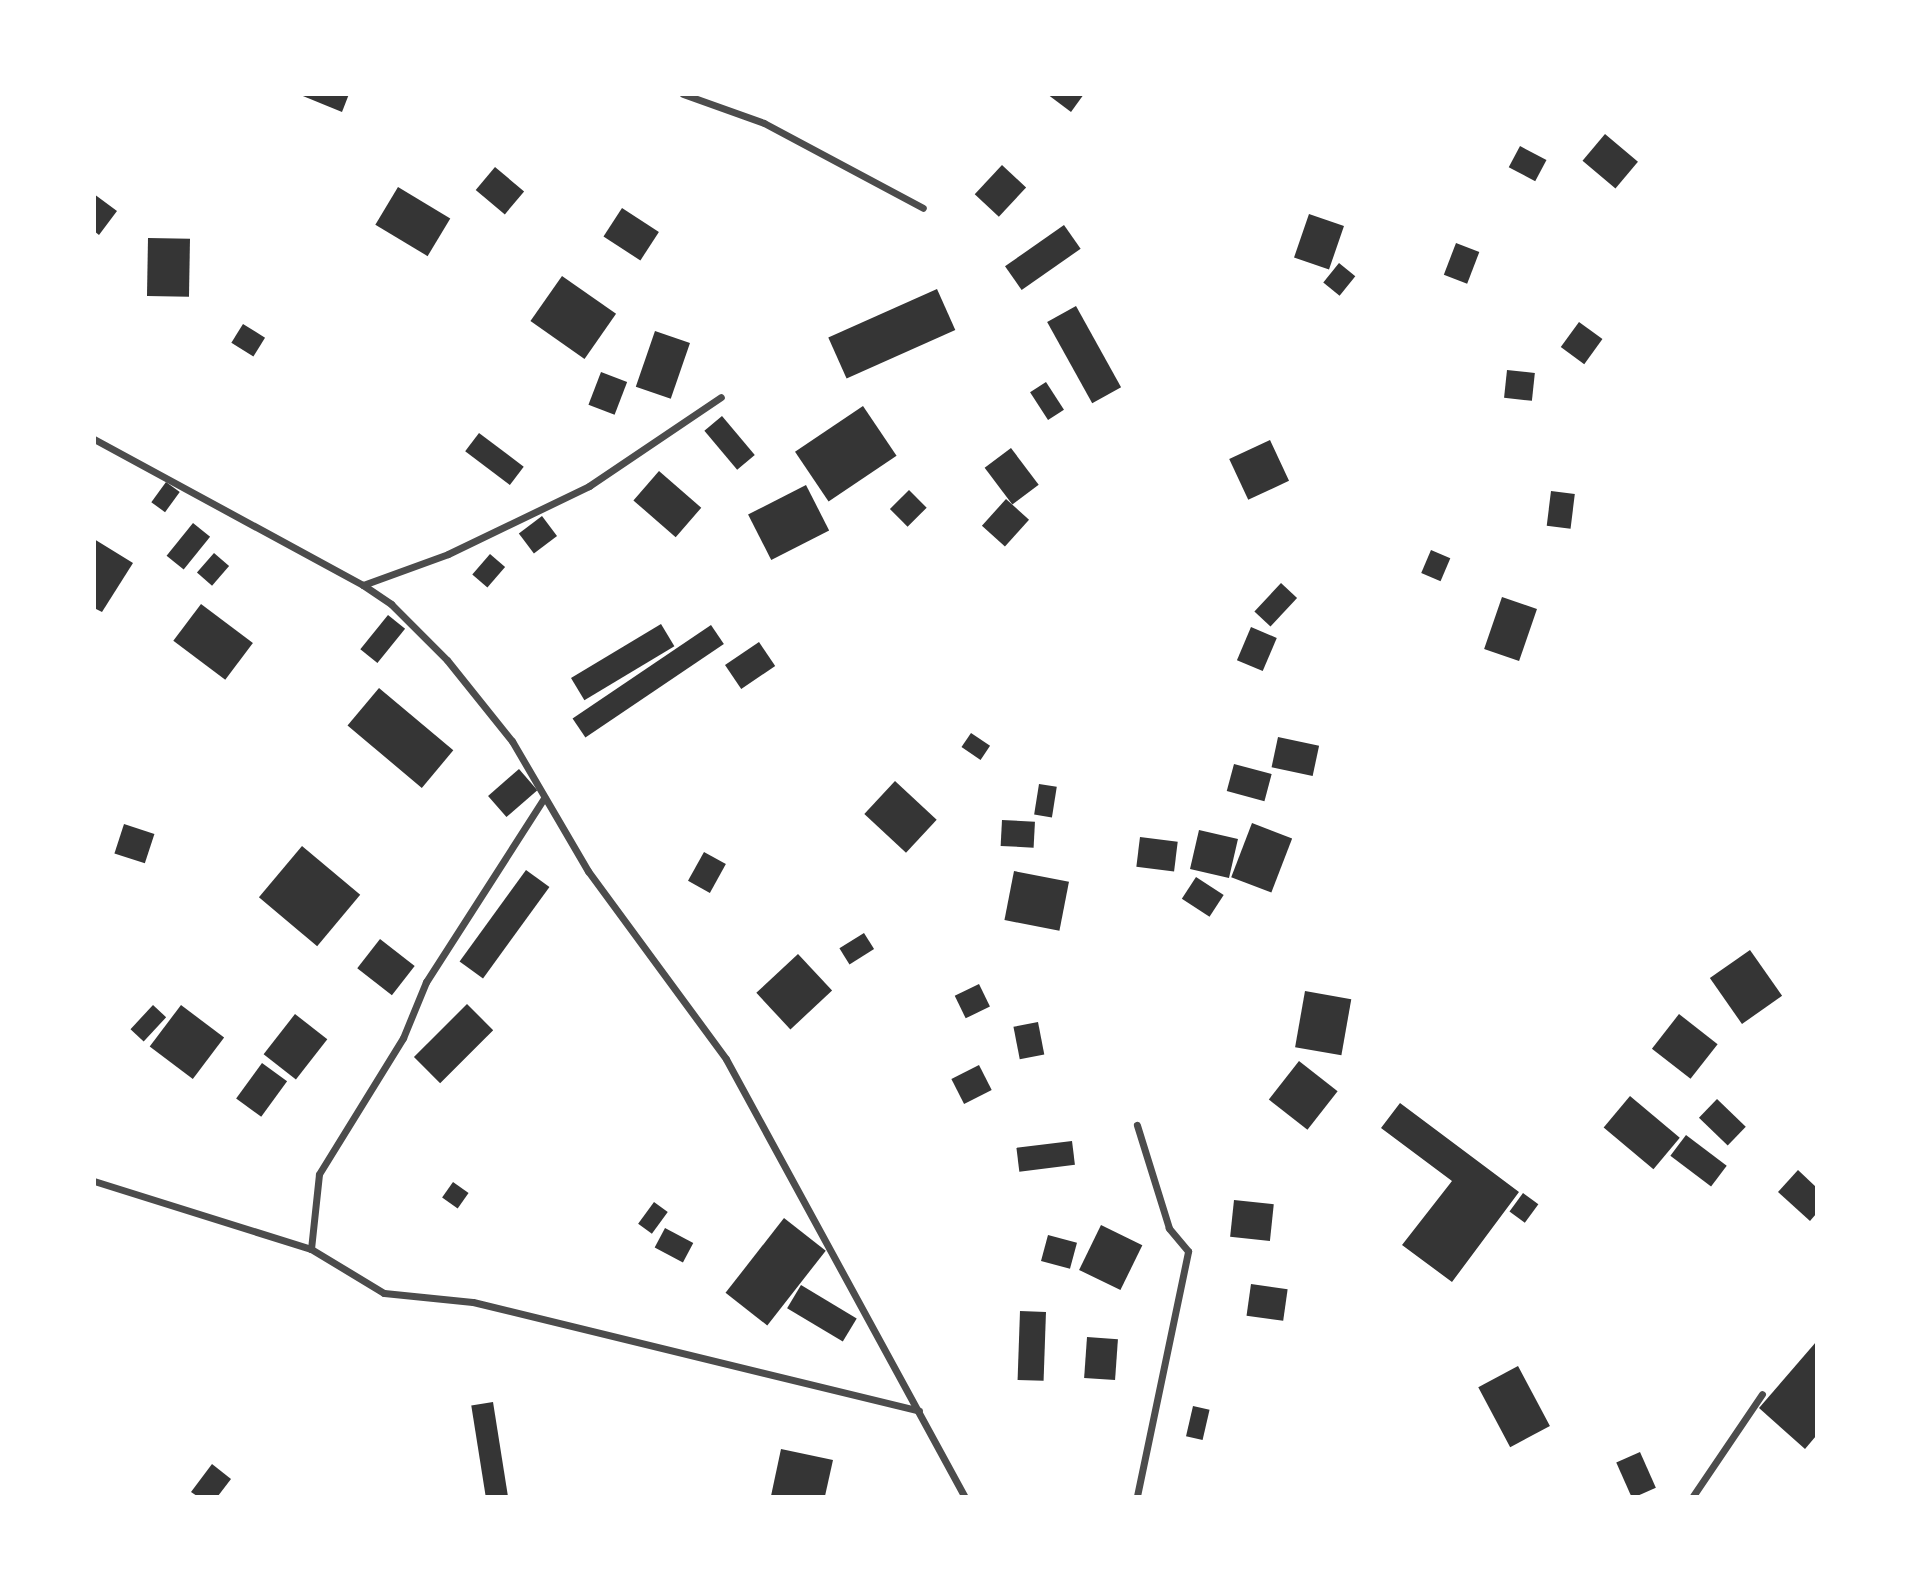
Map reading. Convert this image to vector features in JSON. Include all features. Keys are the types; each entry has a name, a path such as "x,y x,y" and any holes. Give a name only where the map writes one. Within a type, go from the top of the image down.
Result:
{"street":[{"path":"683,94 764,123 923,208"},
{"path":"363,585 448,554 589,486 721,397"},
{"path":"94,439 363,585 391,604 447,660 512,741 588,871 726,1059 964,1496"},
{"path":"311,1249 319,1174 402,1038 426,982 544,798"},
{"path":"1136,1496 1188,1251 1169,1228 1137,1125"},
{"path":"94,1181 311,1249 384,1293 473,1302 919,1411"},
{"path":"1693,1496 1762,1394"}],"building":[{"path":"298,94 349,94 342,112"},
{"path":"1047,94 1084,94 1071,112"},
{"path":"1605,134 1638,162 1615,188 1583,161"},
{"path":"1520,146 1546,160 1535,181 1509,167"},
{"path":"1002,165 1026,188 999,217 975,194"},
{"path":"495,167 524,191 505,214 476,190"},
{"path":"398,187 450,218 428,256 375,225"},
{"path":"94,194 117,211 99,235 94,231"},
{"path":"622,208 659,232 640,260 603,237"},
{"path":"1309,214 1344,226 1329,270 1294,257"},
{"path":"1064,225 1081,249 1022,290 1005,266"},
{"path":"148,238 190,239 189,297 147,296"},
{"path":"1456,243 1479,252 1467,284 1444,275"},
{"path":"1339,263 1355,276 1340,296 1323,282"},
{"path":"562,276 616,314 585,359 530,321"},
{"path":"937,289 955,330 847,379 828,337"},
{"path":"1076,306 1121,387 1092,403 1047,322"},
{"path":"1579,322 1602,339 1584,364 1561,347"},
{"path":"243,324 265,338 253,356 231,343"},
{"path":"655,331 690,343 671,399 636,387"},
{"path":"1507,370 1535,373 1532,401 1504,398"},
{"path":"601,372 627,382 615,415 588,405"},
{"path":"1046,382 1064,410 1048,420 1030,392"},
{"path":"863,406 897,456 829,502 795,452"},
{"path":"722,416 755,455 737,470 704,431"},
{"path":"479,433 524,467 510,485 465,451"},
{"path":"1270,440 1289,481 1248,500 1229,459"},
{"path":"1011,448 1039,485 1012,505 985,468"},
{"path":"659,471 701,508 676,537 633,500"},
{"path":"166,482 180,492 165,512 151,502"},
{"path":"806,485 829,530 771,560 748,515"},
{"path":"909,490 927,508 908,527 890,509"},
{"path":"1551,491 1575,494 1571,529 1547,526"},
{"path":"1006,499 1029,520 1005,546 982,526"},
{"path":"542,516 557,536 534,553 519,533"},
{"path":"193,523 210,537 184,569 167,556"},
{"path":"94,539 133,563 102,612 94,608"},
{"path":"1431,550 1450,558 1441,581 1421,573"},
{"path":"214,553 229,566 212,586 197,573"},
{"path":"490,554 505,567 487,587 472,574"},
{"path":"1281,583 1297,598 1270,627 1254,612"},
{"path":"1502,597 1537,609 1519,661 1484,649"},
{"path":"201,604 253,643 225,680 173,641"},
{"path":"388,615 405,629 377,663 360,649"},
{"path":"661,624 674,646 584,700 571,678"},
{"path":"711,625 724,644 585,737 573,718"},
{"path":"1251,627 1277,638 1263,671 1237,660"},
{"path":"759,642 775,666 741,689 725,665"},
{"path":"379,688 453,750 422,788 348,726"},
{"path":"971,733 990,746 981,760 961,747"},
{"path":"1278,737 1319,746 1313,776 1272,767"},
{"path":"1234,764 1272,774 1264,801 1227,791"},
{"path":"519,769 537,790 506,817 488,796"},
{"path":"895,781 937,820 906,853 864,814"},
{"path":"1039,784 1057,787 1052,817 1034,815"},
{"path":"1002,820 1035,822 1034,848 1001,846"},
{"path":"1252,823 1292,838 1271,893 1231,877"},
{"path":"124,824 154,834 145,863 114,853"},
{"path":"1199,830 1238,839 1229,878 1190,869"},
{"path":"1140,837 1178,842 1174,871 1136,867"},
{"path":"302,846 360,895 317,946 259,897"},
{"path":"704,852 726,864 710,893 688,881"},
{"path":"526,870 549,887 483,978 460,961"},
{"path":"1014,871 1069,882 1059,931 1004,920"},
{"path":"1196,877 1224,895 1210,917 1182,899"},
{"path":"864,933 874,949 849,964 839,948"},
{"path":"380,939 415,966 392,995 357,968"},
{"path":"1750,950 1782,996 1742,1024 1710,978"},
{"path":"798,954 832,991 790,1029 756,993"},
{"path":"979,984 990,1006 966,1018 955,996"},
{"path":"1305,991 1351,999 1341,1055 1295,1047"},
{"path":"467,1004 493,1030 440,1083 414,1057"},
{"path":"153,1005 166,1017 144,1041 130,1029"},
{"path":"181,1005 224,1037 193,1079 150,1047"},
{"path":"295,1014 327,1039 296,1079 264,1054"},
{"path":"1679,1014 1718,1044 1691,1079 1652,1049"},
{"path":"1038,1022 1044,1054 1020,1059 1013,1027"},
{"path":"1299,1061 1338,1091 1307,1130 1269,1100"},
{"path":"262,1063 287,1081 261,1117 236,1099"},
{"path":"979,1065 992,1090 964,1104 951,1079"},
{"path":"1630,1096 1680,1138 1653,1169 1604,1127"},
{"path":"1717,1099 1746,1127 1728,1145 1699,1118"},
{"path":"1400,1103 1519,1192 1452,1282 1402,1245 1452,1181 1381,1128"},
{"path":"1686,1135 1727,1166 1711,1186 1670,1156"},
{"path":"1072,1141 1075,1165 1019,1172 1016,1148"},
{"path":"1798,1170 1816,1187 1816,1214 1810,1221 1778,1192"},
{"path":"453,1182 469,1193 458,1208 442,1198"},
{"path":"1523,1193 1538,1204 1525,1223 1509,1212"},
{"path":"1234,1200 1274,1204 1270,1241 1230,1237"},
{"path":"654,1202 668,1212 652,1234 638,1224"},
{"path":"784,1218 826,1251 767,1325 726,1293"},
{"path":"1101,1225 1142,1245 1120,1290 1079,1270"},
{"path":"665,1228 693,1243 683,1262 655,1247"},
{"path":"1048,1235 1077,1243 1070,1269 1041,1261"},
{"path":"1251,1284 1288,1289 1283,1321 1247,1316"},
{"path":"801,1285 857,1318 843,1342 787,1308"},
{"path":"1020,1311 1046,1312 1044,1381 1018,1380"},
{"path":"1087,1337 1118,1339 1115,1380 1084,1378"},
{"path":"1816,1342 1816,1436 1805,1449 1759,1408"},
{"path":"1518,1366 1550,1426 1510,1447 1478,1387"},
{"path":"493,1402 508,1496 486,1496 471,1405"},
{"path":"1193,1406 1210,1410 1203,1440 1186,1436"},
{"path":"781,1449 833,1460 825,1496 771,1496"},
{"path":"1640,1452 1656,1488 1631,1496 1616,1463"},
{"path":"212,1464 231,1479 218,1496 197,1496 191,1492"}]}
